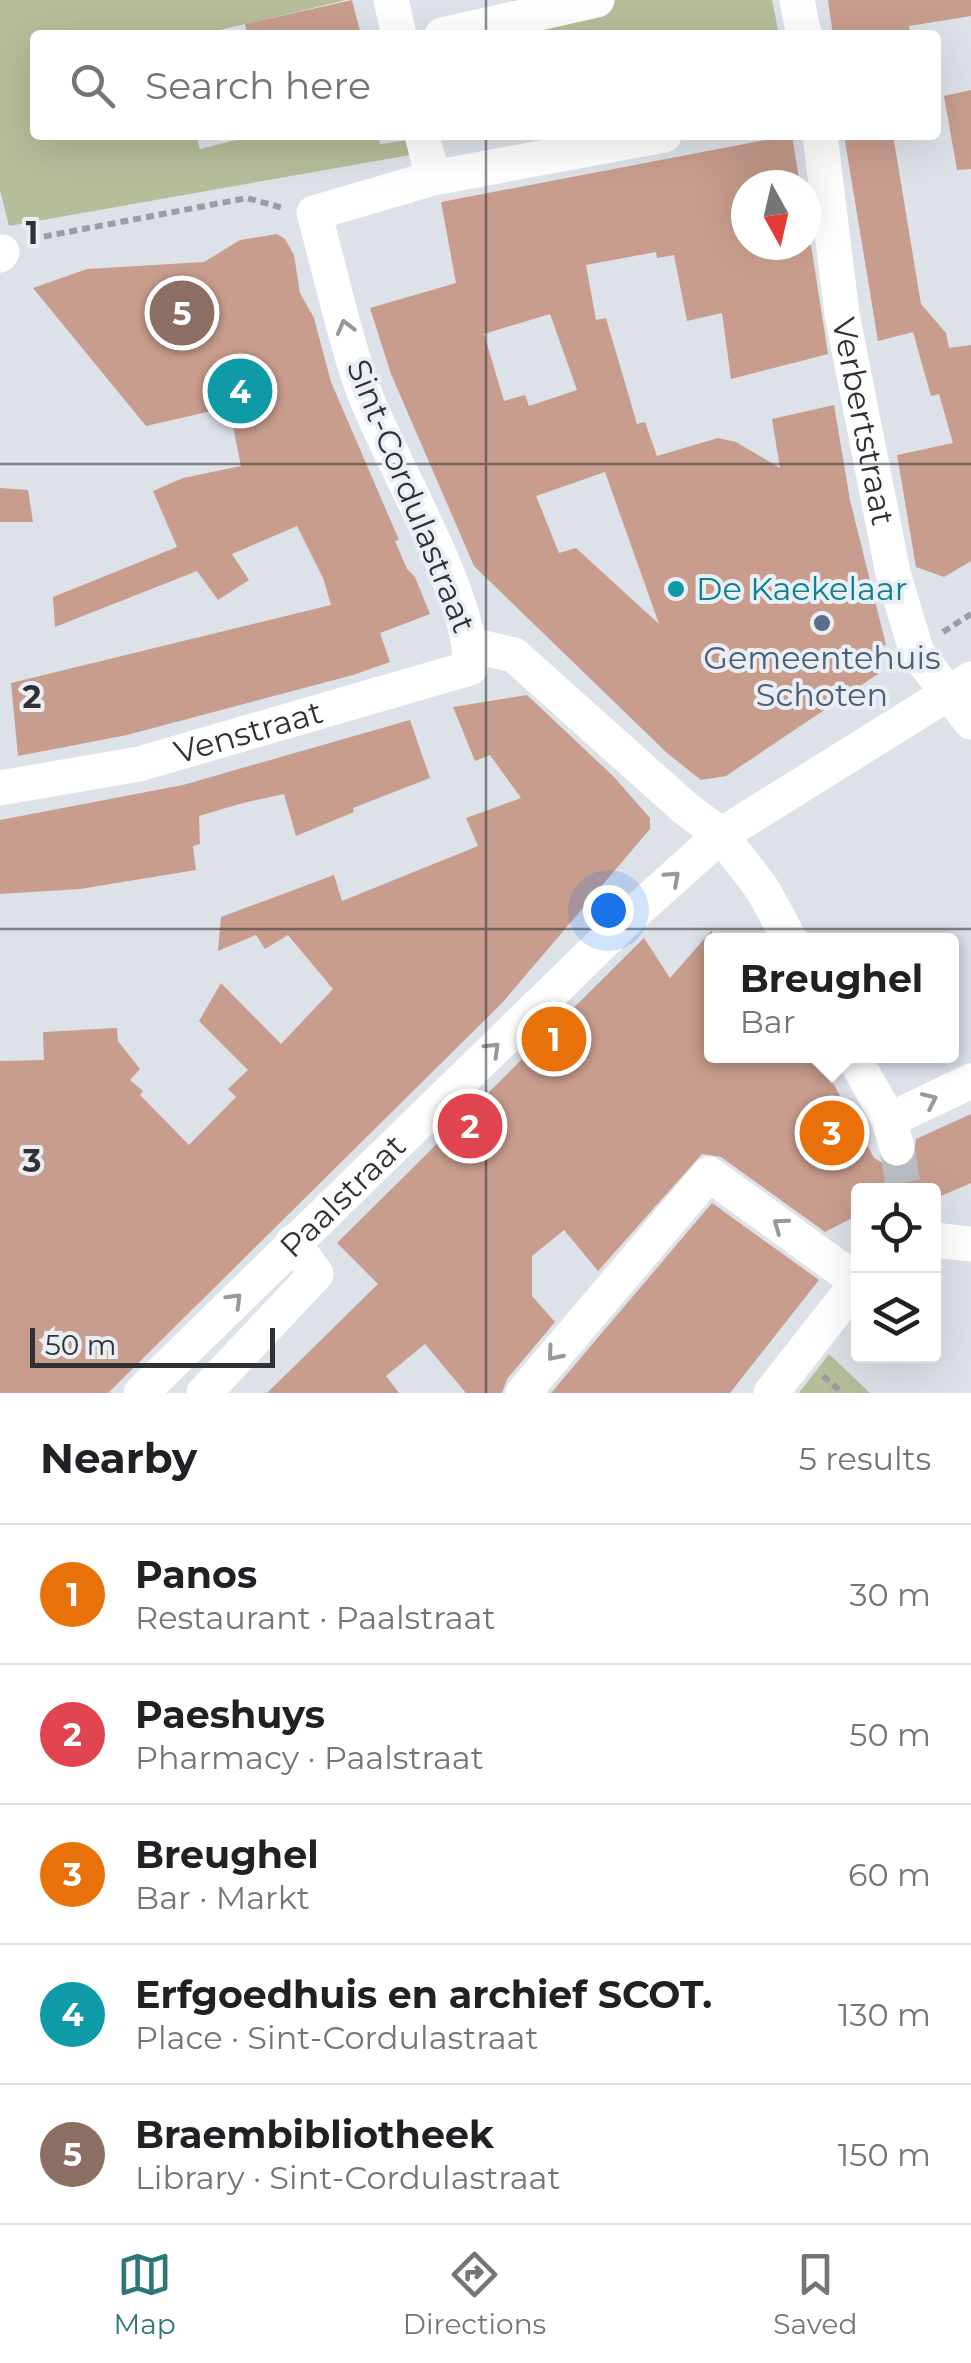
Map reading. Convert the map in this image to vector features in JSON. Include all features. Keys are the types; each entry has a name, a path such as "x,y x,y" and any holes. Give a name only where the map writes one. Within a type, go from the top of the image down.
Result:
{"street":[{"path":"391,0 398,30"},
{"path":"456,30 485,20 597,0"},
{"path":"797,0 803,30"},
{"path":"423,140 432,178"},
{"path":"314,214 432,178 509,148 604,140"},
{"name":"Verbertstraat","path":"821,140 842,314 893,573 917,654 960,686 971,722"},
{"name":"Sint-Cordulastraat","path":"314,214 361,385 472,646 514,655 685,808 721,835 763,890 786,933"},
{"name":"Venstraat","path":"0,788 139,764 470,668 472,646"},
{"name":"Paalstraat","path":"141,1393 624,922 721,835 960,686"},
{"path":"857,1063 893,1134 971,1081"},
{"path":"522,1393 709,1174 851,1277"},
{"path":"941,1241 971,1244"},
{"path":"204,1393 316,1274 292,1242"},
{"path":"770,1393 851,1291"}],"path":[{"path":"1,253 18,242 247,198 314,214"}],"green space":[{"path":"0,0 346,0 220,30 30,30 30,140 197,140 200,149 237,140 379,140 380,144 408,140 410,155 9,226 0,190"},
{"path":"514,0 772,0 778,30 522,30"},
{"path":"829,1354 870,1393 799,1393"}],"building":[{"path":"352,0 360,30 246,30 245,24"},
{"path":"828,0 971,0 971,16 909,26 909,30 832,30"},
{"path":"971,90 971,169 957,170 944,96"},
{"path":"766,140 793,140 798,170 731,170 731,260 813,260 828,354 731,379 722,313 687,321 674,255 657,258 656,252 586,265 596,320 606,318 637,424 645,422 657,456 718,438 736,442 780,468 772,419 834,405 850,500 886,645 882,646 878,674 726,776 701,780 667,753 474,566 391,374 370,308 456,283 441,202","holes":["550,314 577,390 529,406 525,395 504,401 484,334","605,472 659,624 576,548 559,553 536,496"]},
{"path":"845,140 894,140 921,304 946,333 949,348 971,345 971,561 944,577 916,567 897,455 953,443 939,394 931,396 913,332 878,341"},
{"path":"277,234 285,239 294,255 300,293 314,318 331,382 399,540 395,541 430,614 380,633 390,662 353,675 127,735 18,756 11,683 331,605 323,578 297,526 232,554 249,580 218,600 197,571 55,627 53,597 177,547 153,491 183,478 241,466 229,407 146,426 33,288 87,269 204,262 240,240"},
{"path":"0,488 28,490 33,522 0,522"},
{"path":"527,695 614,777 650,818 650,829 503,1002 108,1393 0,1393 0,1061 44,1060 43,1032 117,1028 118,1041 140,1069 130,1080 189,1145 236,1097 228,1089 248,1070 199,1021 221,983 281,1044 333,989 288,935 265,949 256,935 218,951 221,917 334,875 342,901 478,846 466,818 521,798 490,755 475,761 453,707"},
{"path":"410,720 430,778 353,808 354,812 296,836 284,794 243,803 199,816 200,844 193,846 196,870 80,889 0,894 0,820 183,785"},
{"path":"644,938 670,978 704,939 704,1063 822,1063 874,1158 893,1169 913,1162 916,1139 971,1114 971,1183 941,1196 941,1183 851,1183 851,1219 825,1232 721,1157 702,1154 598,1271 564,1230 532,1256 532,1296 555,1322 507,1379 502,1393 466,1393 425,1344 386,1376 399,1393 267,1393 378,1284 337,1243"},
{"path":"712,1203 819,1280 730,1393 551,1393"}],"tunnel":[{"path":"897,1148 903,1183"}],"place":[{"name":"Braembibliotheek","path":"182,313"},
{"name":"Erfgoedhuis en archief SCOT.","path":"240,391"},
{"name":"De Kaekelaar","path":"676,589"},
{"name":"Gemeentehuis Schoten","path":"822,623"},
{"name":"Panos","path":"554,1039"},
{"name":"Paeshuys","path":"470,1126"},
{"name":"Breughel","path":"832,1133"}]}
